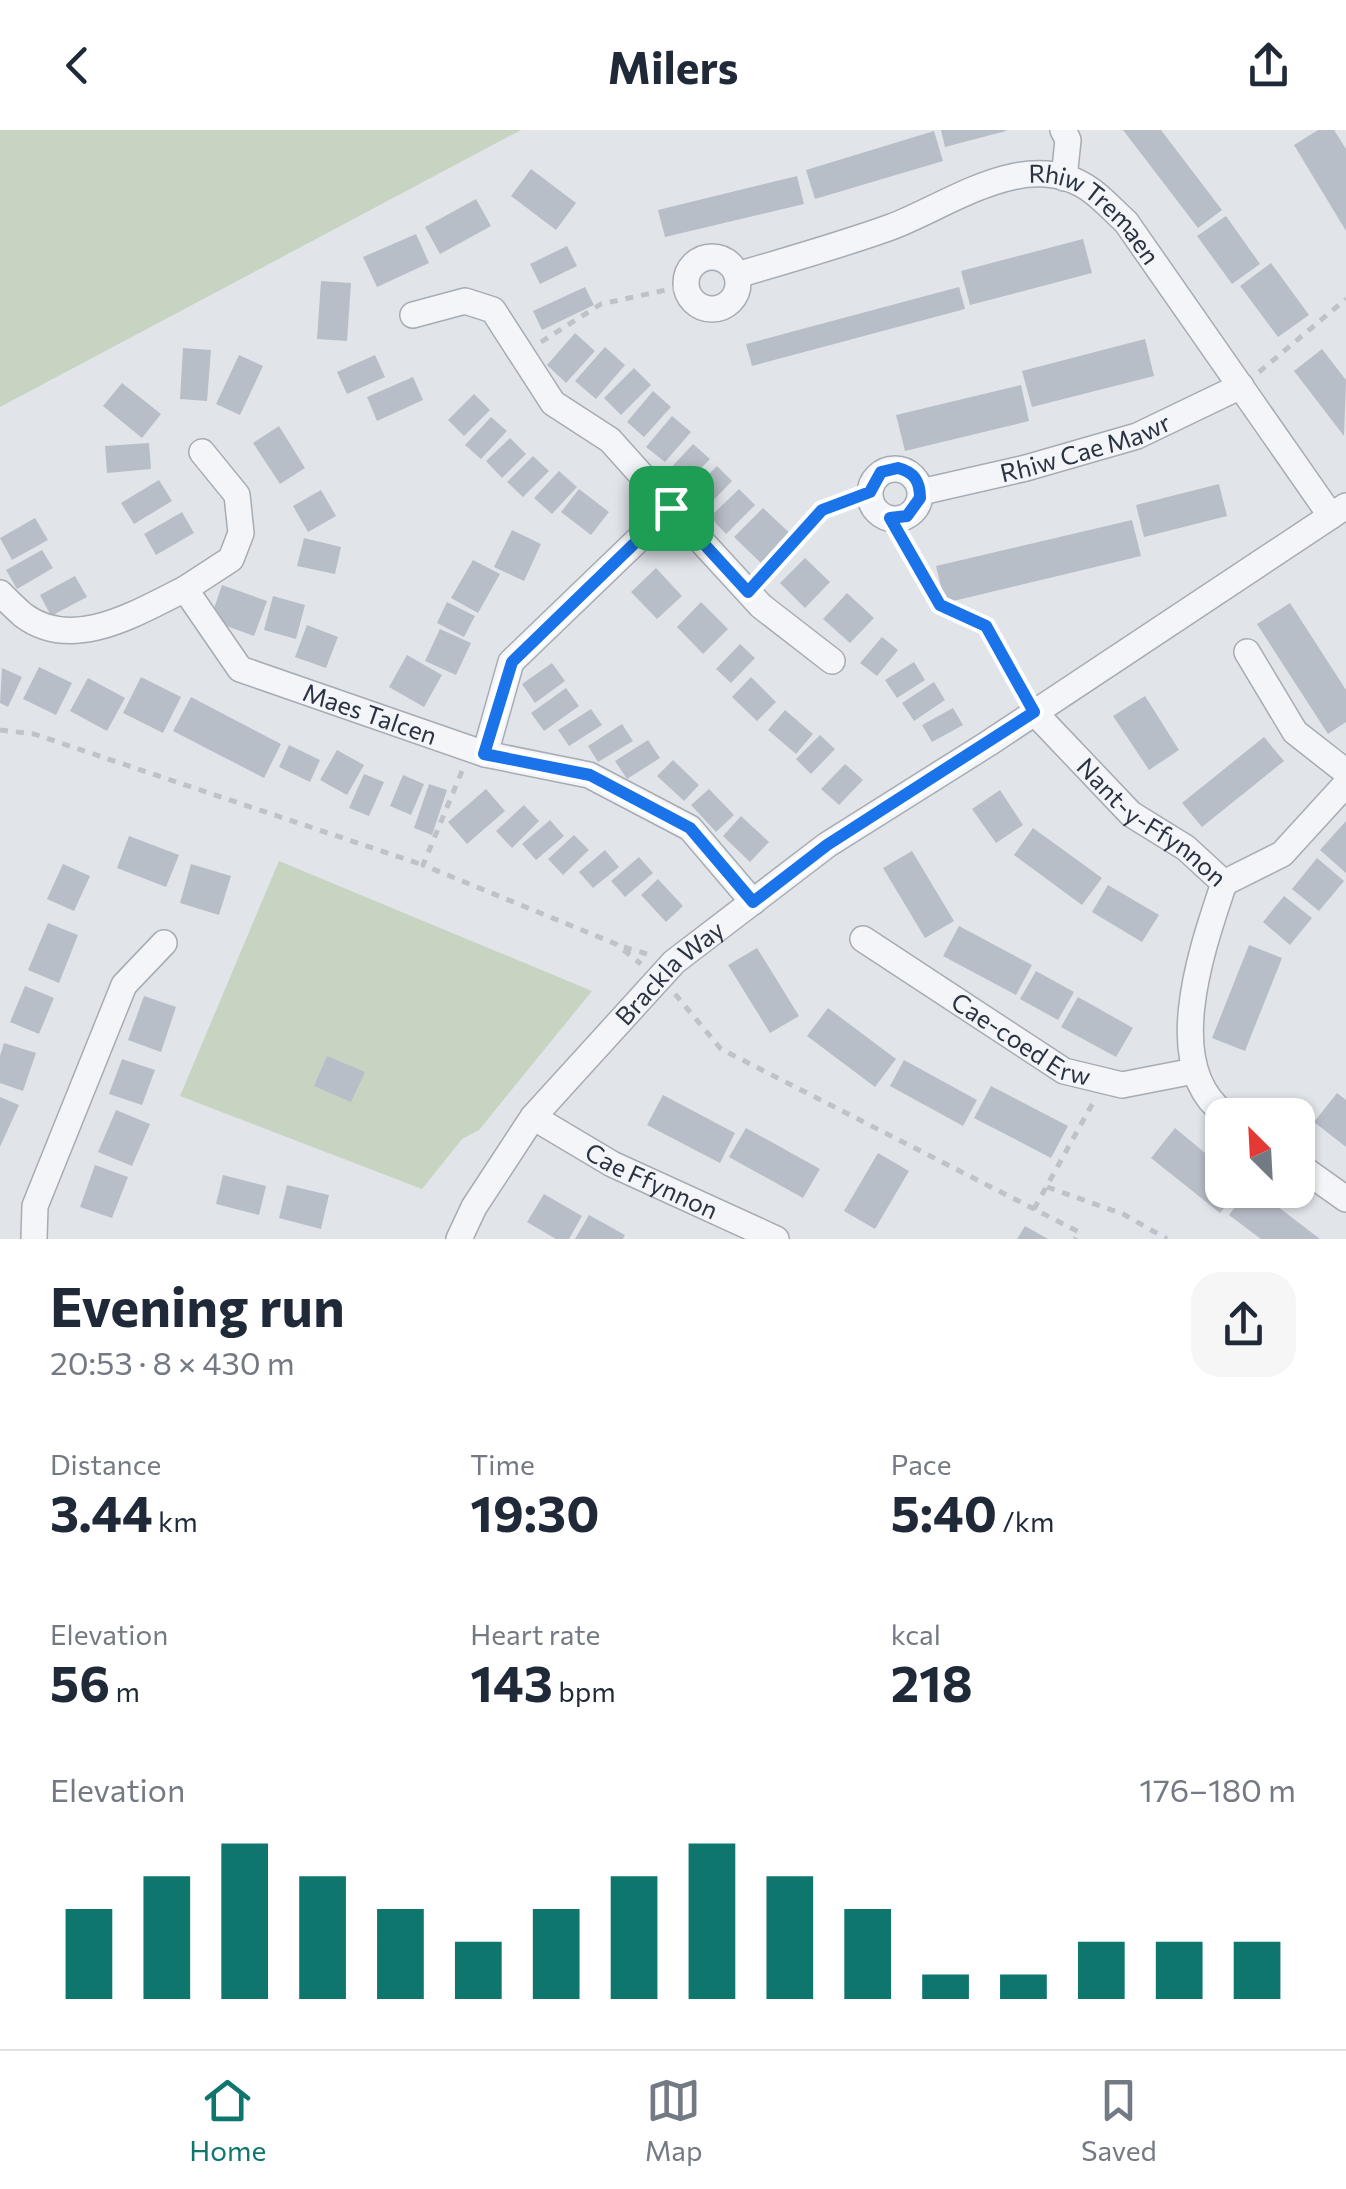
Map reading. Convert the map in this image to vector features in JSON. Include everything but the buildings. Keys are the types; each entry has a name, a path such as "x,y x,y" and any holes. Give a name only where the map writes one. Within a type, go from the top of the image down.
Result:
{"street":[{"path":"1063,130 1068,140 1064,178"},
{"name":"Rhiw Tremaen","path":"737,274 895,226 984,183 1026,175 1064,178 1090,189 1126,222 1241,386 1339,511"},
{"path":"703,258 722,258 737,274 736,293 719,308 701,307 693,302 685,286 689,269 703,258"},
{"path":"412,315 465,301 493,310 554,403 610,440 761,606 832,661"},
{"name":"Rhiw Cae Mawr","path":"890,518 912,513 918,506 920,492 1136,436 1241,386"},
{"path":"0,593 26,617 63,631 117,622 186,589 231,559 241,533 236,496 202,452"},
{"path":"890,518 875,509 870,492 881,472 898,468 912,474 920,492"},
{"path":"478,752 512,662 671,508"},
{"name":"Brackla Way","path":"460,1239 474,1207 533,1117 674,962 827,845 1339,511"},
{"name":"Maes Talcen","path":"186,589 240,669 478,752 590,775 690,828 753,902"},
{"path":"1247,652 1295,732 1346,772"},
{"name":"Nant-y-Ffynnon","path":"1034,712 1131,814 1186,848 1224,884 1202,950 1194,998 1189,1037 1194,1071"},
{"path":"1224,884 1282,854 1346,784"},
{"name":"Cae-coed Erw","path":"863,940 1064,1071 1122,1085 1194,1071"},
{"path":"34,1239 35,1206 124,985 164,943"},
{"path":"1194,1071 1211,1098"},
{"name":"Cae Ffynnon","path":"533,1117 612,1164 776,1239"},
{"path":"1315,1177 1346,1199"}],"path":[{"path":"521,354 602,304 685,286"},
{"path":"1241,386 1346,299"},
{"path":"748,592 822,510 870,492"},
{"path":"890,518 940,605 986,626 1034,712"},
{"path":"0,730 34,734 423,865 616,944 642,964"},
{"path":"423,865 478,752"},
{"path":"673,991 721,1049 1080,1232 1076,1239"},
{"path":"1034,1209 1106,1081"},
{"path":"1046,1187 1123,1214 1167,1239"}],"green space":[{"path":"0,130 521,130 0,407"},
{"path":"279,861 592,991 479,1130 462,1139 422,1189 180,1096"}],"route":[{"path":"906,470 920,488 918,506 907,516 890,518 940,605 986,626 1034,712 827,845 753,902 690,828 590,775 484,754 512,662 671,508 748,592 822,510 870,492 881,472 906,470"}]}
